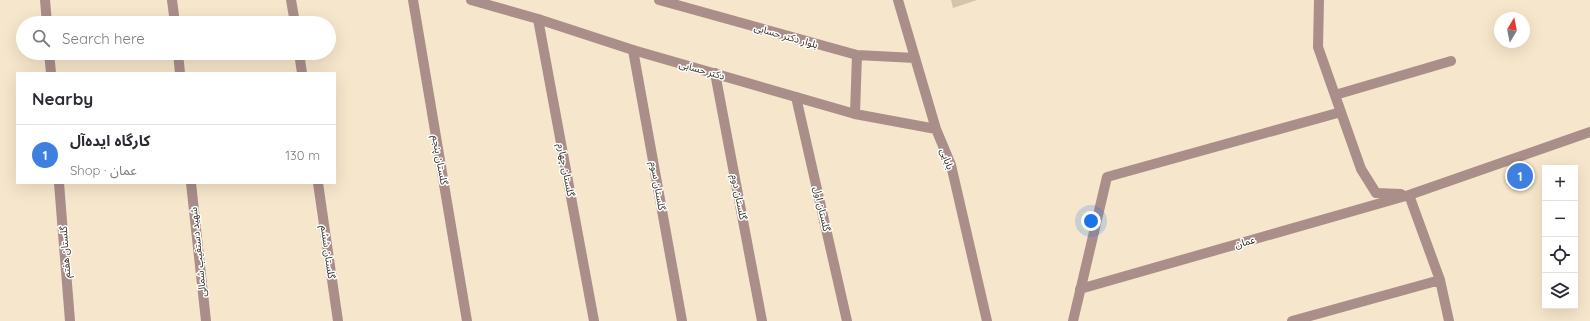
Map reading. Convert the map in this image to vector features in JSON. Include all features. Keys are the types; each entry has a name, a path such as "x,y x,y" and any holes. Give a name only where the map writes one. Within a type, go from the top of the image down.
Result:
{"street":[{"path":"45,0 46,16"},
{"path":"172,0 174,16"},
{"path":"291,0 294,16"},
{"name":"گلستان پنجم","path":"413,0 467,321"},
{"name":"دکتر حسابی","path":"471,0 538,19 633,50 855,114 936,129"},
{"name":"بلوار دکتر حسابی","path":"659,0 857,56 915,58"},
{"name":"بابایی","path":"898,0 936,129 951,165 987,321"},
{"path":"1319,0 1318,47 1361,169 1376,193 1409,195 1440,280 1449,321"},
{"name":"گلستان چهارم","path":"538,19 594,321"},
{"name":"گلستان سوم","path":"633,50 682,321"},
{"path":"855,114 857,56"},
{"path":"50,60 51,72"},
{"path":"179,60 180,72"},
{"path":"300,60 302,72"},
{"path":"1334,95 1451,61"},
{"name":"گلستان دوم","path":"715,73 762,321"},
{"name":"گلستان اول","path":"796,97 848,321"},
{"path":"1073,321 1107,177 1341,112"},
{"name":"عمان","path":"1080,289 1409,195 1590,132"},
{"name":"گلستان هفتم","path":"60,184 70,321"},
{"name":"شهید دستغیب شمالی","path":"191,184 206,321"},
{"name":"گلستان ششم","path":"318,184 338,321"},
{"path":"1292,321 1440,280"}],"building":[{"path":"951,0 977,0 953,8"}],"place":[{"name":"کارگاه ایده‌آل","path":"1520,176"}]}
